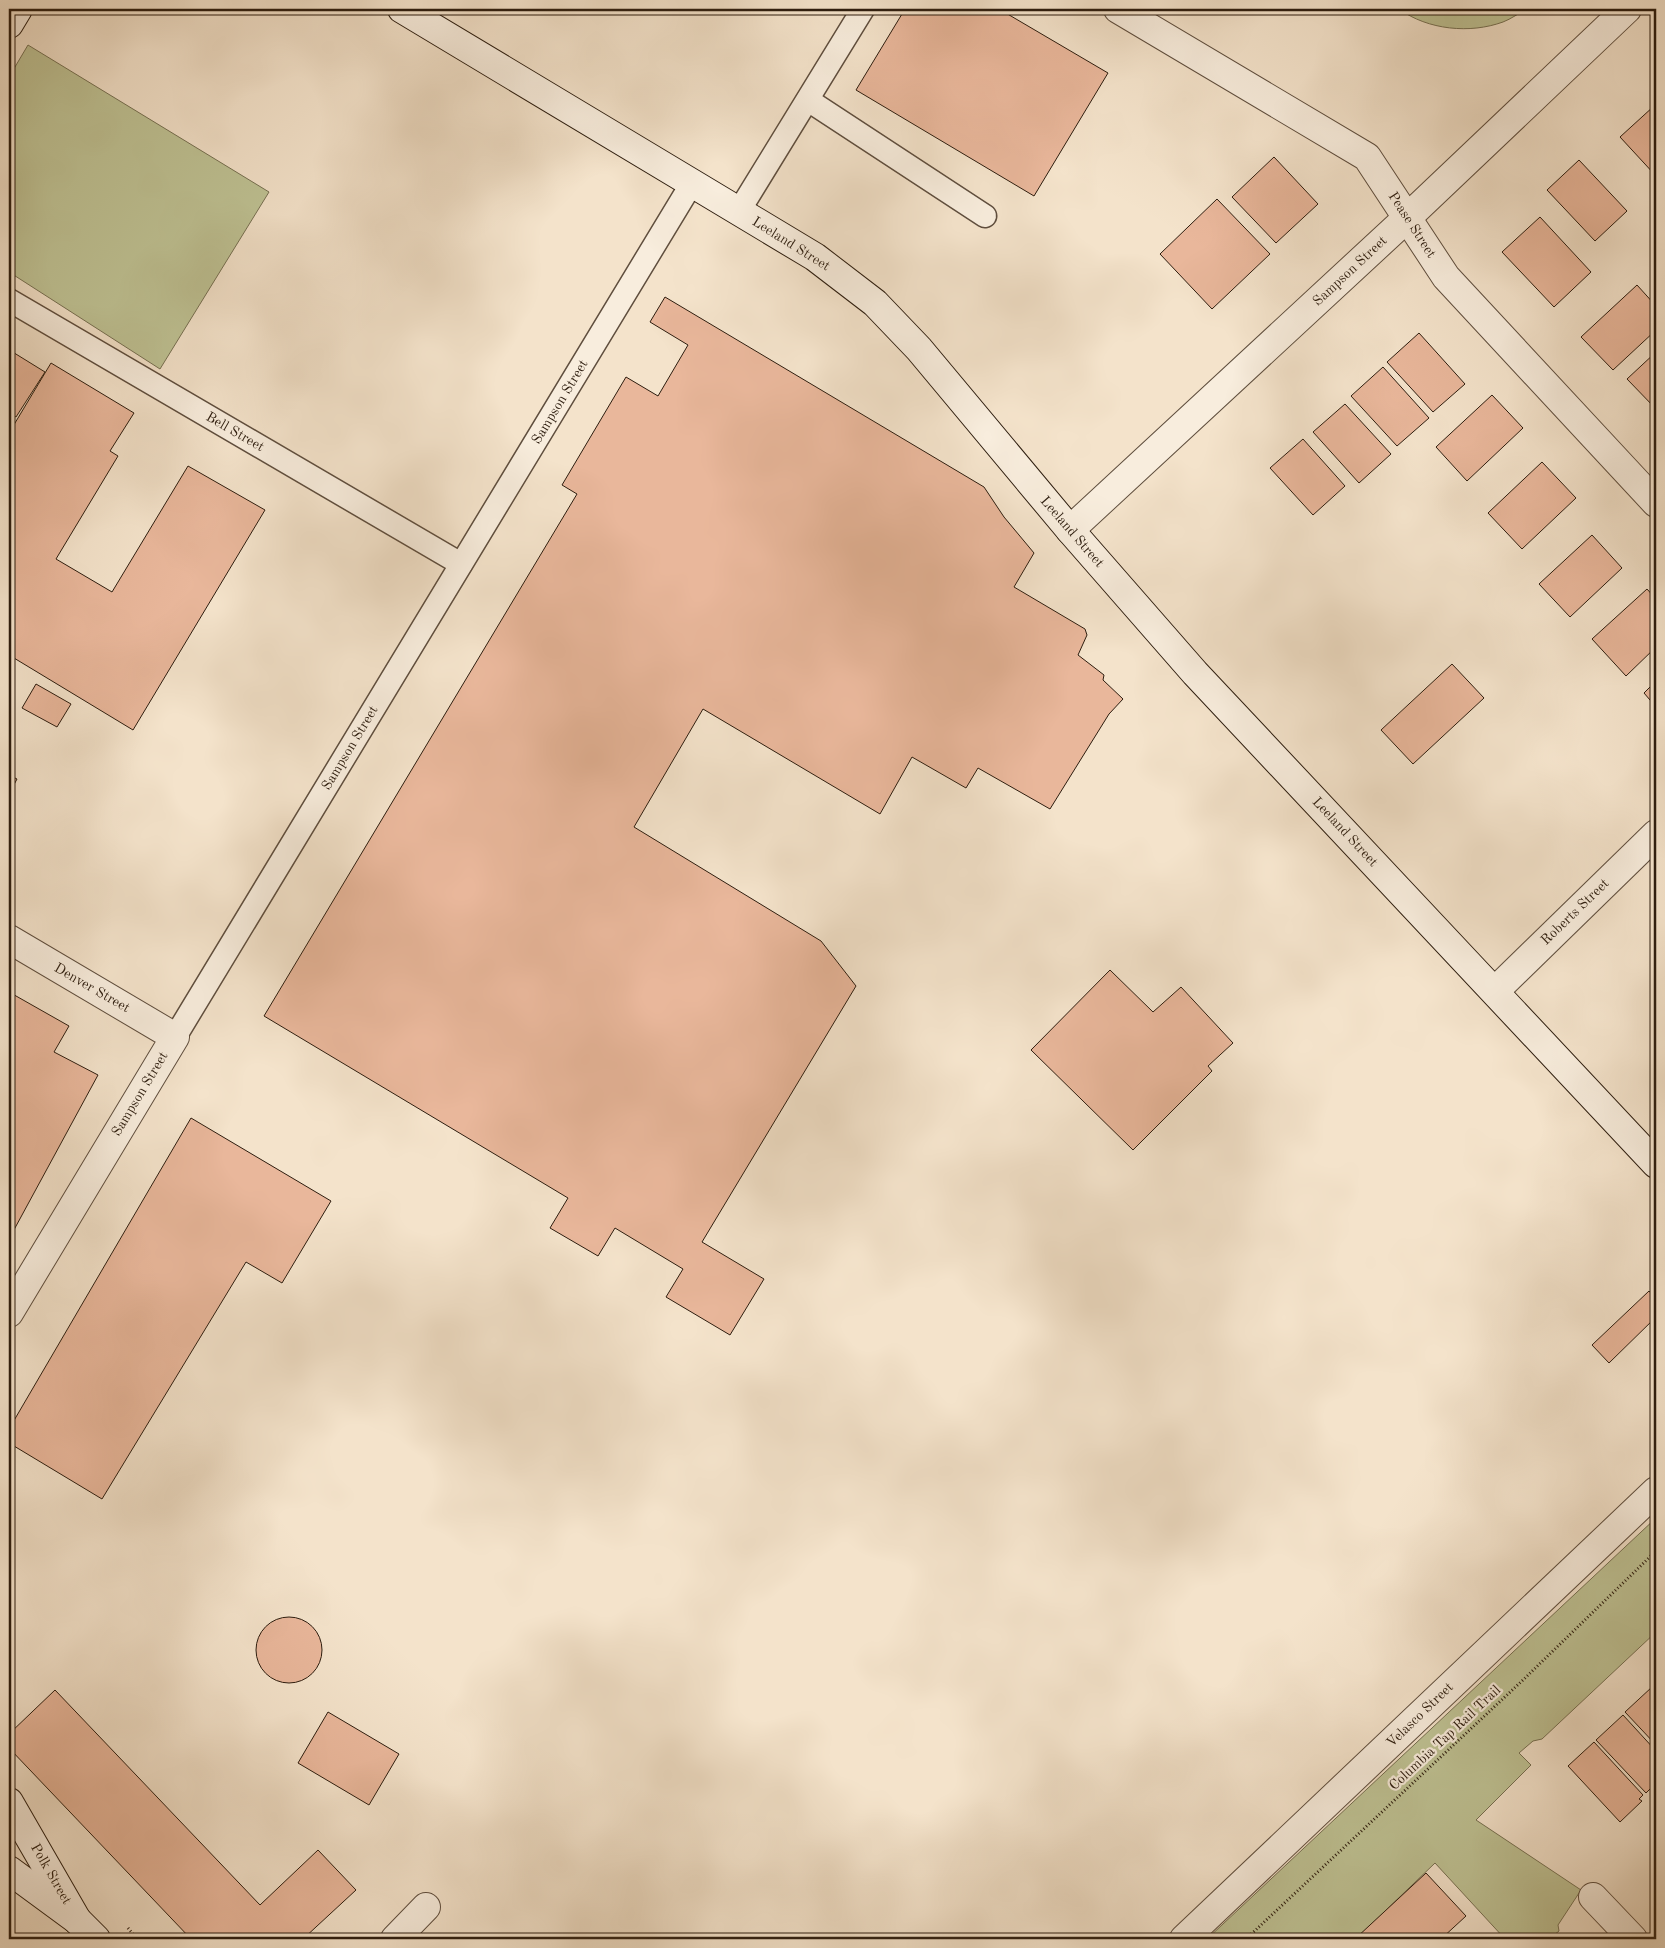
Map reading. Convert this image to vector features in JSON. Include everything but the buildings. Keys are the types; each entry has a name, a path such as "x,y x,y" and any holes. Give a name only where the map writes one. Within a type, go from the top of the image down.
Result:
{"street":[{"path":"9,24 18,9"},
{"name":"Leeland Street","path":"402,9 816,257 875,303 919,349 1070,530 1195,673 1656,1164"},
{"name":"Pease Street","path":"1118,9 1367,157 1446,277 1656,503"},
{"name":"Sampson Street","path":"1070,530 1407,218 1627,9"},
{"name":"Roberts Street","path":"1495,991 1656,834"},
{"name":"Denver Street","path":"9,939 175,1036"},
{"name":"Sampson Street","path":"9,1313 175,1036"},
{"name":"Velasco Street","path":"1184,1939 1656,1491"},
{"name":"Polk Street","path":"9,1802 77,1920"},
{"name":"Polk Street","path":"9,1870 77,1920 96,1939"},
{"path":"1593,1897 1633,1939"},
{"path":"394,1939 426,1907"}],"lane":[{"path":"739,212 863,9"},
{"path":"808,100 985,216"},
{"name":"Sampson Street","path":"175,1036 692,183"},
{"name":"Bell Street","path":"12,308 461,564"}],"path":[{"name":"Columbia Tap Rail Trail","path":"1246,1939 1523,1680 1656,1551"}],"green space":[{"path":"1399,9 1527,9 1503,22 1490,26 1463,29 1436,26 1423,22"},
{"path":"28,45 269,192 160,369 9,272 9,77"},
{"path":"1656,1518 1656,1632 1542,1739 1533,1741 1519,1753 1531,1765 1476,1820 1581,1890 1558,1925 1559,1931 1549,1939 1505,1939 1435,1863 1356,1939 1207,1939"}]}
